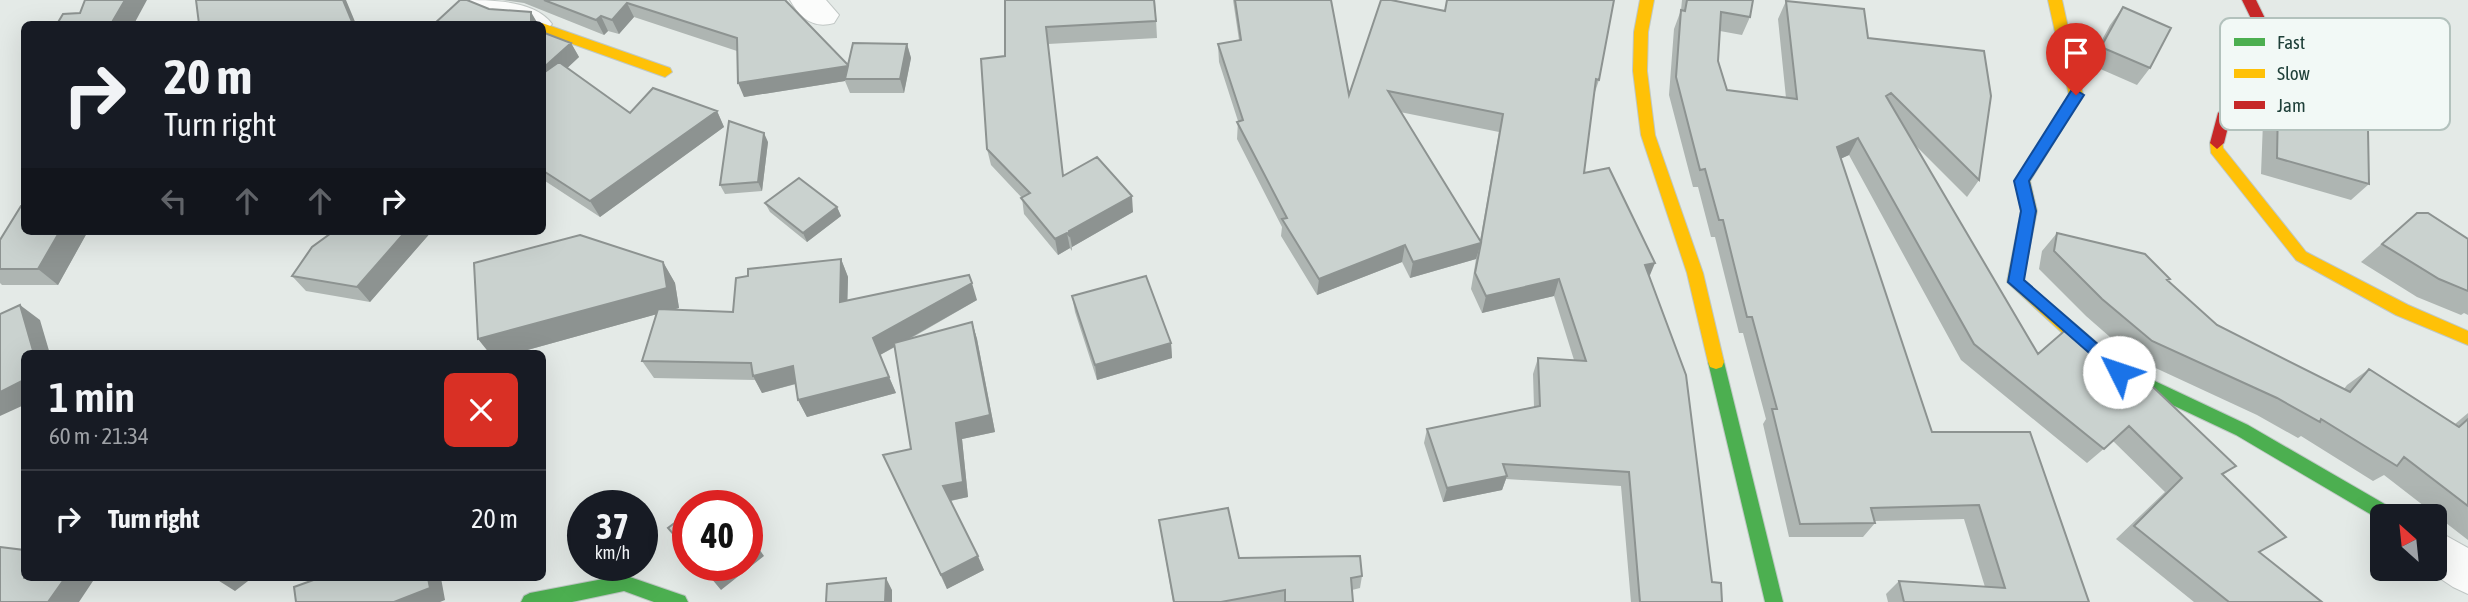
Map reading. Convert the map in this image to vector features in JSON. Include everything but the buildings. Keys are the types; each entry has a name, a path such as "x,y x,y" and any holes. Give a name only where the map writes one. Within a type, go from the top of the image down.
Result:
{"street":[{"path":"479,0 528,21"},
{"path":"1647,0 1641,32 1640,71 1648,135 1695,273 1774,602"},
{"path":"2055,0 2076,95 2022,181 2029,211 2015,282 2119,372 2242,430 2370,505"},
{"path":"2249,0 2258,18"},
{"path":"546,29 665,72"},
{"path":"2220,128 2216,149 2301,256 2402,310 2468,338"},
{"path":"2447,558 2468,573"},
{"path":"530,602 624,583 679,602"}],"traffic: fast":[{"path":"2076,335 2119,372 2242,430 2370,505"},
{"path":"1716,362 1774,602"},
{"path":"530,602 624,583 679,602"}],"traffic: slow":[{"path":"1647,0 1641,32 1640,71 1648,135 1695,273 1716,362"},
{"path":"2055,0 2076,95 2022,181 2029,211 2015,282 2076,335"},
{"path":"546,29 665,72"},
{"path":"2217,143 2216,149 2301,256 2402,310 2468,338"}],"traffic: jam":[{"path":"2249,0 2258,18"},
{"path":"2217,143 2220,130"}],"route":[{"path":"2076,95 2022,181 2029,211 2015,282 2119,372"}]}
